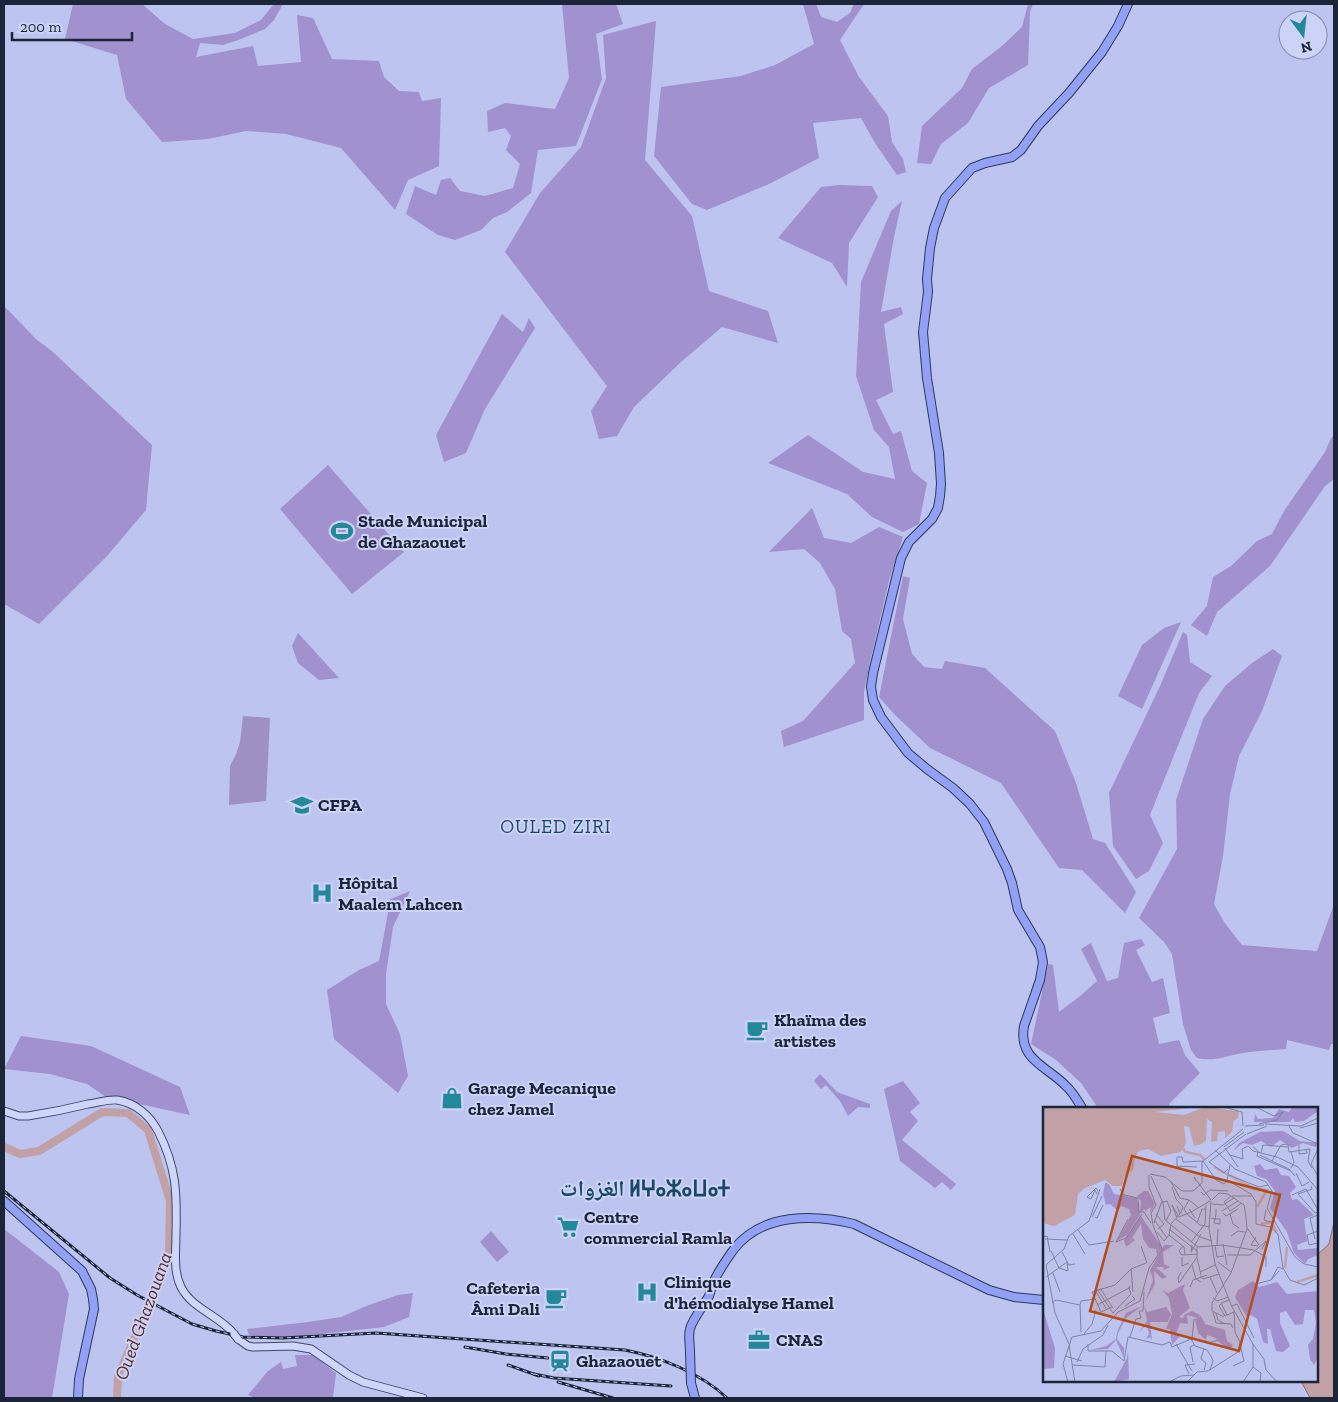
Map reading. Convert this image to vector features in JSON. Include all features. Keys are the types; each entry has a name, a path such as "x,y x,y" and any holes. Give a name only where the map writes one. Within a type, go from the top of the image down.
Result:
{"main road":[{"path":"1081,1107 1068,1087 1032,1058 1024,1045 1022,1035 1024,1026 1043,971 1042,955 1037,941 1020,915 1012,884 984,822 961,795 903,748 877,709 871,688 900,558 910,542 932,519 938,508 940,496 939,453 927,378 923,332 928,292 927,279 930,248 940,210 945,198 972,168 1012,157 1021,150 1038,126 1069,94 1102,52 1118,26 1128,4"},
{"path":"4,1111 19,1116 28,1116 116,1100 140,1109 148,1116 168,1151 174,1175 176,1200 176,1269 181,1286 191,1301 221,1321 236,1337 248,1346 293,1346 311,1349 362,1382 423,1398"},
{"path":"4,1201 82,1271 88,1279 94,1299 94,1309 79,1379 78,1398"},
{"path":"695,1398 691,1383 690,1327 709,1295 716,1276 735,1248 746,1237 773,1223 792,1219 817,1218 839,1220 854,1224 989,1290 1014,1297 1043,1300"}],"shaded area":[{"path":"73,4 142,4 165,24 193,39 235,33 261,20 274,4 283,4 274,20 265,29 223,45 200,43 196,57 253,46 258,66 301,62 297,15 313,18 332,59 379,61 384,77 399,91 419,92 422,101 441,98 439,166 408,180 395,210 341,148 286,134 246,131 208,139 162,142 126,99 117,55 65,39"},
{"path":"562,4 616,4 623,24 596,34 602,79 576,146 538,150 531,193 507,212 493,218 481,230 455,240 438,235 406,214 415,186 436,195 441,180 450,178 460,191 485,196 513,188 520,164 506,150 511,136 505,128 488,132 487,111 505,103 555,109 569,78"},
{"path":"803,4 816,4 821,17 837,22 850,13 854,4 864,4 840,40 859,77 888,116 892,142 903,159 906,172 897,175 875,143 861,118 813,123 819,158 769,184 707,210 692,204 654,156 661,87 741,76 775,65 814,44"},
{"path":"1028,4 1033,4 1030,12 1028,65 989,88 968,123 941,144 931,164 917,163 922,126 962,88 972,69 1002,46 1022,27"},
{"path":"656,21 645,160 692,216 709,291 768,311 778,343 722,327 681,362 634,407 617,436 599,439 591,411 607,386 505,252 540,193 581,147 606,78 603,35"},
{"path":"838,185 872,186 878,197 849,243 847,287 832,263 778,238 821,187"},
{"path":"902,201 881,312 901,307 903,314 884,324 893,392 876,400 893,434 901,431 912,471 927,483 919,524 903,532 872,517 847,494 768,463 808,435 863,472 895,479 889,447 874,430 856,376 861,282 891,211"},
{"path":"5,307 37,340 53,352 152,445 146,510 107,556 39,624 4,604"},
{"path":"502,314 523,332 529,318 535,328 485,409 466,453 444,462 436,435"},
{"path":"1334,436 1334,479 1325,486 1270,566 1217,612 1207,636 1191,625 1207,606 1213,577 1231,566 1257,541 1272,534 1284,511"},
{"name":"Stade Municipal de Ghazaouet","path":"328,465 404,552 352,594 280,509"},
{"path":"812,508 824,538 851,543 879,527 903,537 889,581 870,662 864,692 864,720 784,747 781,731 803,721 855,663 851,639 842,631 835,589 820,563 804,549 769,552"},
{"path":"903,576 910,578 903,619 912,654 924,667 942,669 945,661 985,668 1055,731 1076,783 1093,839 1105,843 1136,892 1125,913 1082,870 1059,868 1001,783 930,748 879,697"},
{"path":"1181,622 1142,709 1118,696 1142,645 1164,628"},
{"path":"1183,632 1187,635 1190,662 1212,676 1199,693 1150,815 1163,843 1149,871 1136,879 1113,846 1109,793 1160,686"},
{"path":"298,633 339,678 319,680 298,663 292,646"},
{"path":"1273,649 1282,656 1262,711 1239,756 1230,794 1223,856 1214,904 1224,922 1242,945 1317,951 1334,907 1334,1044 1331,1044 1329,1050 1287,1040 1286,1049 1243,1053 1215,1059 1197,1058 1191,1050 1183,1024 1172,954 1164,942 1139,918 1177,849 1176,800 1203,719 1225,686 1252,663"},
{"path":"243,716 270,718 266,801 229,805 230,766 240,742"},
{"path":"410,891 393,927 386,974 386,1004 400,1034 408,1076 398,1093 334,1039 327,990 359,970 379,961 388,913 386,901"},
{"path":"1141,939 1145,945 1136,950 1152,982 1163,978 1170,1013 1153,1018 1159,1044 1179,1040 1185,1055 1200,1073 1170,1103 1168,1107 1097,1107 1081,1083 1056,1060 1031,1044 1048,964 1053,965 1059,1012 1097,981 1081,949 1091,943 1107,981 1118,978 1124,943"},
{"path":"21,1036 91,1046 180,1087 190,1115 106,1097 87,1084 50,1074 4,1069"},
{"path":"820,1074 837,1092 870,1104 870,1108 858,1107 848,1116 840,1101 826,1085 821,1089 814,1081"},
{"path":"903,1081 920,1103 910,1112 918,1121 902,1140 956,1184 951,1190 942,1182 935,1188 900,1161 884,1089"},
{"path":"1334,1222 1334,1398 1310,1398 1302,1382 1318,1382 1318,1254 1329,1244"},
{"path":"4,1229 59,1272 69,1294 52,1398 4,1398"},
{"path":"491,1231 509,1252 497,1262 480,1242"},
{"path":"413,1293 409,1317 384,1327 286,1338 249,1335 247,1329 341,1317 398,1295"},
{"path":"295,1355 313,1355 336,1373 333,1398 255,1398 248,1395 268,1371 281,1362 283,1369 297,1366"}],"waterway":[{"name":"Oued Ghazouana","path":"4,1147 20,1154 39,1151 102,1112 128,1113 148,1130 170,1201 169,1257 118,1376 117,1398"}],"railway":[{"path":"4,1191 110,1278 137,1295 192,1324 216,1331 243,1337 283,1338 376,1333 625,1350 679,1367 705,1381 727,1398"},
{"path":"465,1347 506,1354 548,1358"},
{"path":"508,1365 539,1376"},
{"path":"534,1374 554,1378 671,1386"},
{"path":"558,1382 613,1398"}],"place":[{"name":"Stade Municipal de Ghazaouet","path":"342,531"},
{"name":"CFPA","path":"302,805"},
{"name":"Hôpital Maalem Lahcen","path":"322,893"},
{"name":"Khaïma des artistes","path":"757,1030"},
{"name":"Garage Mecanique chez Jamel","path":"452,1098"},
{"name":"Centre commercial Ramla","path":"568,1227"},
{"name":"Clinique d'hémodialyse Hamel","path":"647,1292"},
{"name":"Cafeteria Âmi Dali","path":"556,1298"},
{"name":"CNAS","path":"759,1340"},
{"name":"Ghazaouet","path":"560,1361"}],"district":[{"name":"OULED ZIRI","path":"556,826"},
{"name":"الغزوات ⵍⵖⴰⵣⴰⵡⴰⵜ","path":"645,1188"}]}
